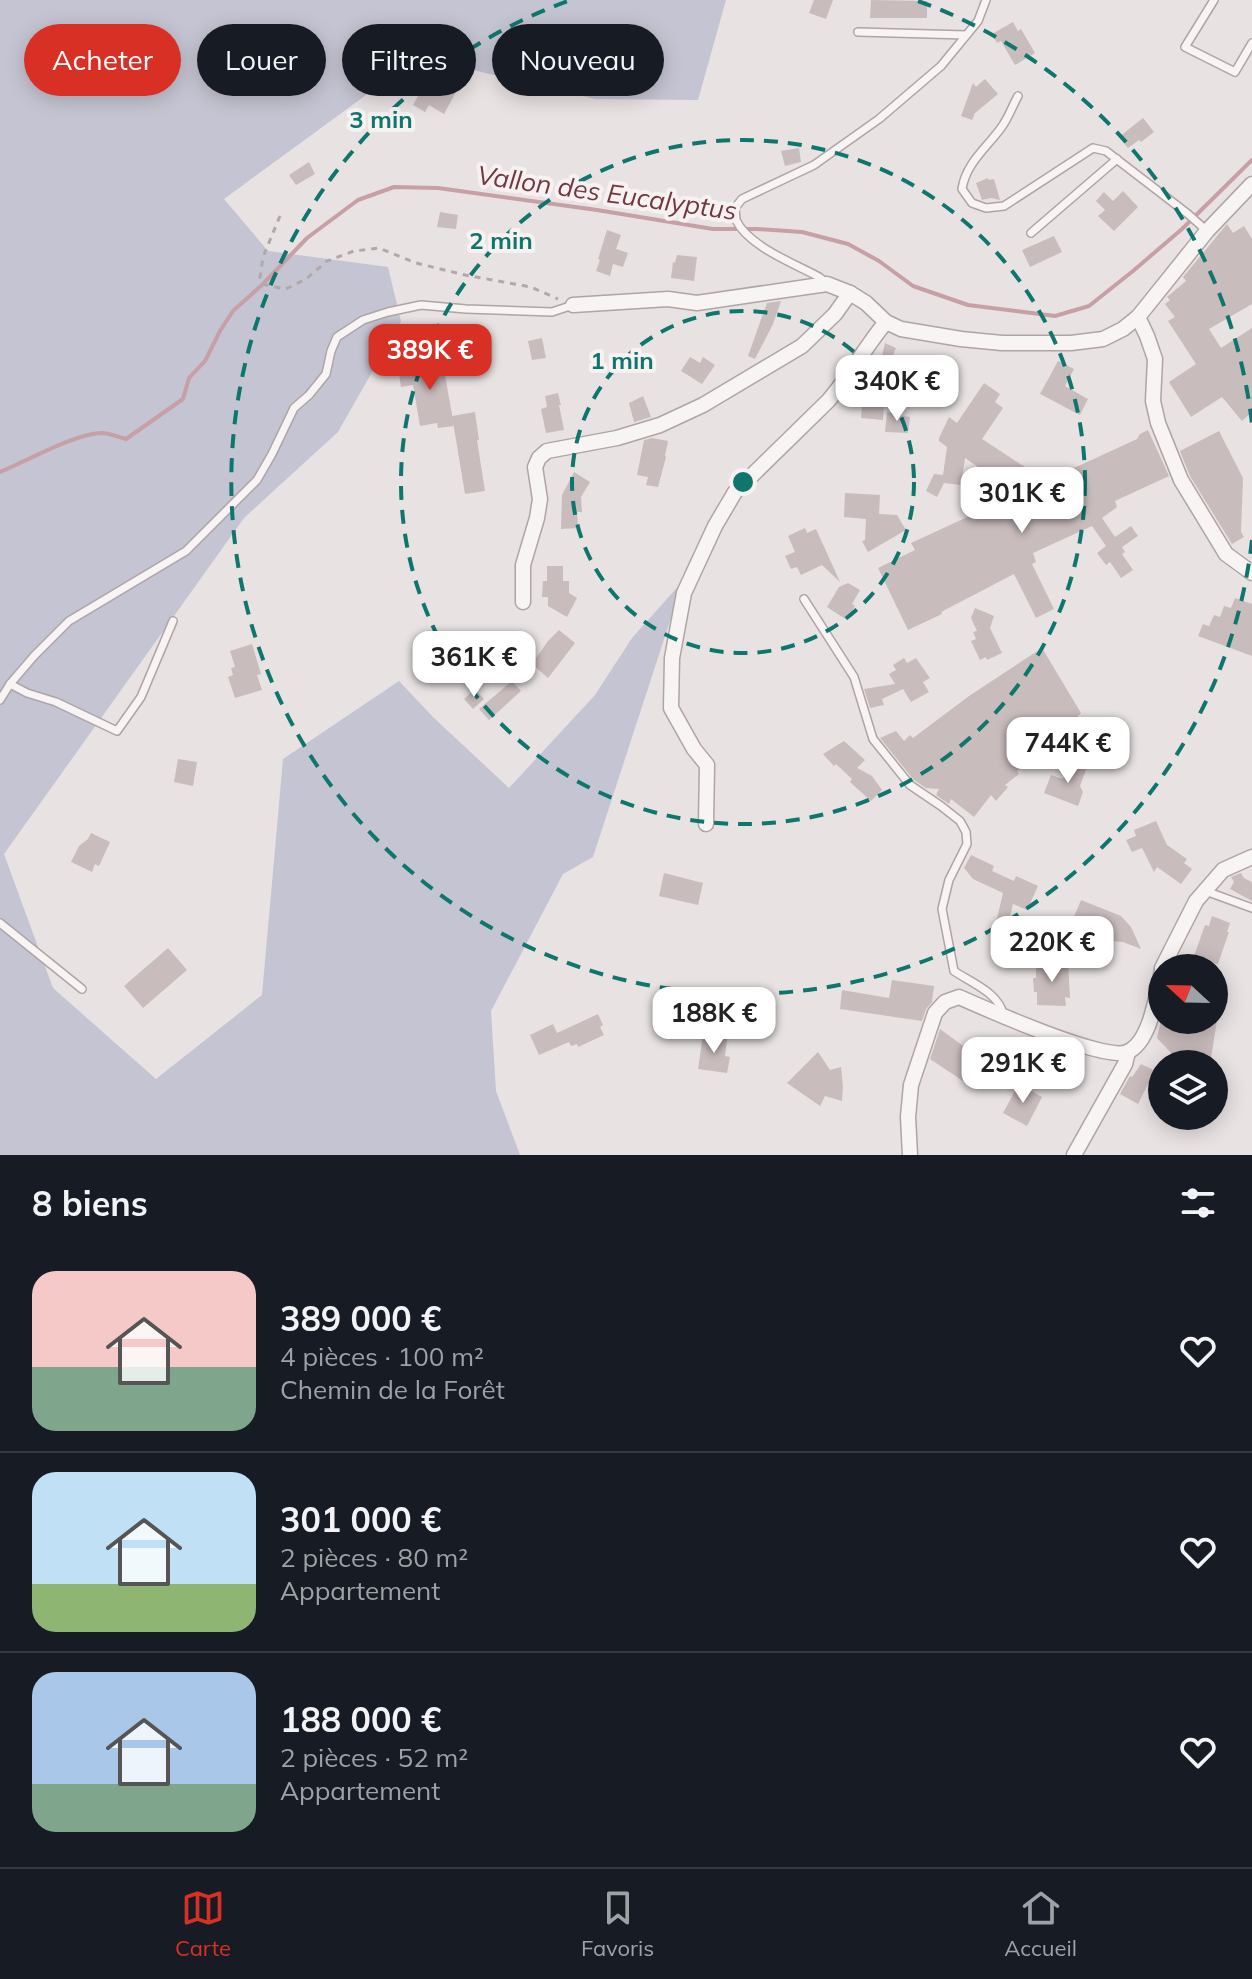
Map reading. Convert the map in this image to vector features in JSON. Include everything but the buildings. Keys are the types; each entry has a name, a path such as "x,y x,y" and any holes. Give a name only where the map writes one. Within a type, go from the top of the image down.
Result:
{"street":[{"path":"573,305 656,299 697,303 827,284 850,293 886,322 901,329 1002,343 1071,343 1103,339 1138,317 1202,226 1252,184"},
{"path":"523,602 523,565 540,499 535,467 539,458 547,451 617,438 660,425 703,405 802,346 835,314 850,293"},
{"path":"1138,317 1155,359 1153,401 1158,423 1181,480 1226,554 1252,573"},
{"path":"706,824 707,765 694,749 671,708 672,658 684,593 715,526 735,492 828,401 886,322"},
{"path":"1170,954 1196,901 1207,888 1223,870 1252,857"},
{"path":"910,1155 908,1117 911,1085 935,1013 945,1002 959,997 1070,1042 1115,1054 1128,1052 1148,1028"},
{"path":"1074,1155 1125,1064 1128,1052"}],"lane":[{"path":"827,284 749,237 736,219 735,208 742,199 814,165 879,119 941,66 978,21 986,0"},
{"path":"1214,0 1185,47 1235,72 1252,43"},
{"path":"858,32 966,35"},
{"path":"1018,96 1003,124 969,166 962,189 972,203 986,208 1004,206 1093,148 1106,151 1202,226"},
{"path":"1031,233 1117,159"},
{"path":"0,700 10,684 69,621 186,551 257,480 294,408 326,374 337,337 363,320 421,305 552,312 573,305"},
{"path":"804,599 854,677 873,739 910,785 951,813 966,832 967,844 949,880 942,909 954,971 1002,1005 1004,1016"},
{"path":"10,684 117,731 141,697 173,621"},
{"path":"1207,888 1211,893 1252,908"},
{"path":"0,923 82,989"}],"path":[{"path":"280,216 263,257 260,278 263,284 286,289 306,279 327,261 354,251 379,248 416,263 531,287 573,305"}],"shaded area":[{"path":"0,0 726,0 698,100 595,99 582,96 664,96 664,24 492,24 492,75 476,71 476,24 342,24 342,96 365,96 224,199 268,251 388,267 401,321 338,432 244,518 4,854 53,988 156,1079 262,995 283,759 399,681 509,788 595,695 632,638 683,581 593,857 563,874 491,1011 496,1091 520,1155 0,1155"}],"waterway":[{"name":"Vallon des Eucalyptus","path":"0,472 64,443 90,435 104,433 126,439 183,399 189,378 205,361 233,311 307,238 358,200 394,187 438,188 713,229 802,232 848,244 879,261 913,286 968,305 1055,316 1089,306 1182,229 1252,160"}]}
